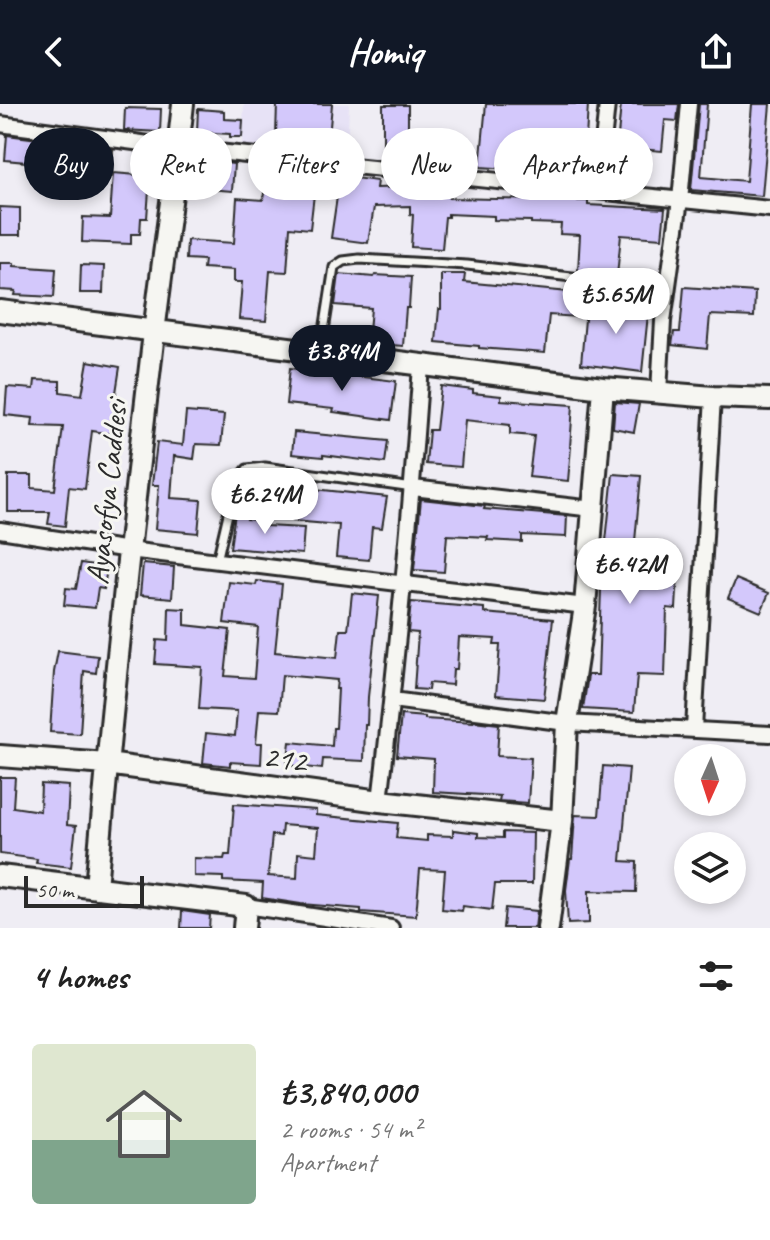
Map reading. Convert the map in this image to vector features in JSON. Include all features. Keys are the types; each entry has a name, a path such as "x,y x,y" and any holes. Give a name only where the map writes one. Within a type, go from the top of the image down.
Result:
{"street":[{"name":"Ayasofya Caddesi","path":"181,128 183,104"},
{"path":"605,128 607,104"},
{"path":"659,392 663,321 680,200 689,104"},
{"path":"0,124 130,141"},
{"path":"232,153 494,180"},
{"path":"653,197 770,209"},
{"name":"Ayasofya Caddesi","path":"96,888 129,550 172,200"},
{"path":"0,311 603,388 770,399"},
{"path":"380,801 413,488 421,366"},
{"path":"548,928 562,821 567,723 585,606 603,388"},
{"path":"694,729 713,397"},
{"path":"413,488 593,509"},
{"path":"0,530 129,550 585,606"},
{"path":"392,700 567,723 770,734"},
{"name":"212","path":"0,756 107,764 380,801 562,821"},
{"path":"0,876 246,906 391,928"},
{"path":"244,928 246,906"}],"lane":[{"path":"320,352 334,267 343,261 359,259 467,265 668,288"},
{"path":"217,561 235,484 247,469 265,467 413,488"}],"shaded area":[{"path":"244,104 349,104 348,128 248,128 248,148 242,147"}],"building":[{"path":"277,104 332,104 330,128 276,128"},
{"path":"486,104 588,104 587,128 494,128 494,168 480,167"},
{"path":"621,104 679,104 677,121 665,120 662,151 653,150 653,128 619,128"},
{"path":"699,104 707,104 701,177 746,181 752,104 770,104 762,196 691,190"},
{"path":"383,105 408,105 408,128 383,128"},
{"path":"125,108 161,109 160,128 124,130"},
{"path":"198,109 224,111 224,119 243,120 242,137 232,137 232,128 197,128"},
{"path":"7,135 24,137 24,162 5,160"},
{"path":"114,173 130,174 130,200 148,200 147,218 141,218 140,234 131,234 131,244 82,242 83,217 110,218"},
{"path":"365,179 377,181 376,188 381,188 381,200 588,201 588,205 665,209 662,238 621,235 617,276 578,271 580,235 560,234 561,224 448,214 445,217 442,249 411,247 413,215 410,214 410,206 374,207 368,243 331,238 337,200 365,200"},
{"path":"237,198 313,200 310,229 290,227 287,272 270,271 266,321 239,319 242,282 234,282 234,270 203,268 204,260 186,259 187,240 234,243"},
{"path":"0,207 20,208 20,235 0,235"},
{"path":"0,263 56,269 54,297 15,295 16,291 0,290"},
{"path":"81,265 104,266 103,293 80,293"},
{"path":"339,274 411,277 403,346 368,343 371,308 335,305"},
{"path":"441,274 465,274 464,282 579,293 578,317 549,315 545,353 436,342 441,309"},
{"path":"684,287 755,292 754,317 710,315 707,349 672,345 674,332 680,332"},
{"path":"617,296 645,299 643,313 648,314 642,372 581,364 586,308 616,310"},
{"path":"88,361 120,367 112,434 92,431 85,489 69,487 65,526 48,524 50,512 8,512 8,475 32,475 32,488 55,490 63,427 32,426 33,418 5,415 7,387 34,389 35,380 60,381 60,392 82,395"},
{"path":"290,368 396,381 391,420 286,404"},
{"path":"441,386 501,396 501,400 573,405 568,481 529,477 534,436 510,434 510,425 465,420 461,467 426,464 429,430 436,430"},
{"path":"615,402 639,404 634,432 613,428"},
{"path":"186,412 224,415 221,445 196,444 194,459 174,456 171,498 201,500 198,533 155,529 159,485 152,485 157,442 183,445"},
{"path":"294,432 388,441 385,463 292,454"},
{"path":"613,474 641,476 634,552 679,555 676,609 667,608 665,676 637,675 634,712 583,709 588,675 598,675 601,589"},
{"path":"296,487 387,497 382,528 372,527 369,560 336,557 339,525 293,521"},
{"path":"421,499 485,506 484,509 567,516 566,537 522,535 522,542 447,535 444,572 414,570"},
{"path":"235,513 248,514 247,519 267,521 266,526 304,528 302,554 230,548"},
{"path":"81,563 107,567 104,589 98,588 95,608 64,605 66,588 76,589"},
{"path":"143,564 174,567 172,598 140,595"},
{"path":"736,579 769,593 761,612 728,598"},
{"path":"257,581 282,584 275,652 337,658 340,630 348,630 352,593 379,596 364,761 323,759 322,769 287,765 290,742 332,746 338,689 337,680 282,675 279,711 259,710 256,743 262,743 261,764 230,762 230,766 203,763 206,733 235,736 237,711 199,709 202,667 155,664 157,640 168,641 169,608 185,609 185,625 230,630 225,676 254,678 258,627 224,623 229,582 256,585"},
{"path":"411,602 484,608 484,613 553,619 544,699 496,695 500,645 494,645 495,639 459,637 457,669 453,669 452,685 429,683 428,690 414,689 418,633 408,632"},
{"path":"58,651 98,656 96,673 84,671 80,734 50,732"},
{"path":"401,715 499,724 497,756 531,758 528,803 499,801 500,796 433,792 434,759 397,756"},
{"path":"603,766 629,768 621,861 637,862 636,892 589,891 589,923 568,924 566,890 575,815 599,816"},
{"path":"0,777 15,777 13,807 40,811 41,784 69,786 67,825 76,826 71,867 0,854"},
{"path":"234,804 316,810 316,815 398,823 396,838 427,841 427,835 453,836 453,830 478,833 478,837 503,838 503,832 533,833 532,884 495,884 492,910 463,906 462,911 442,909 445,870 420,869 416,916 361,912 361,909 262,898 263,883 194,876 194,858 224,859 225,855 230,855","holes":["282,825 318,828 316,855 298,853 297,878 268,876 272,835 281,836"]},
{"path":"505,908 537,911 535,928 503,928"},
{"path":"182,911 210,915 209,928 181,928"}]}
